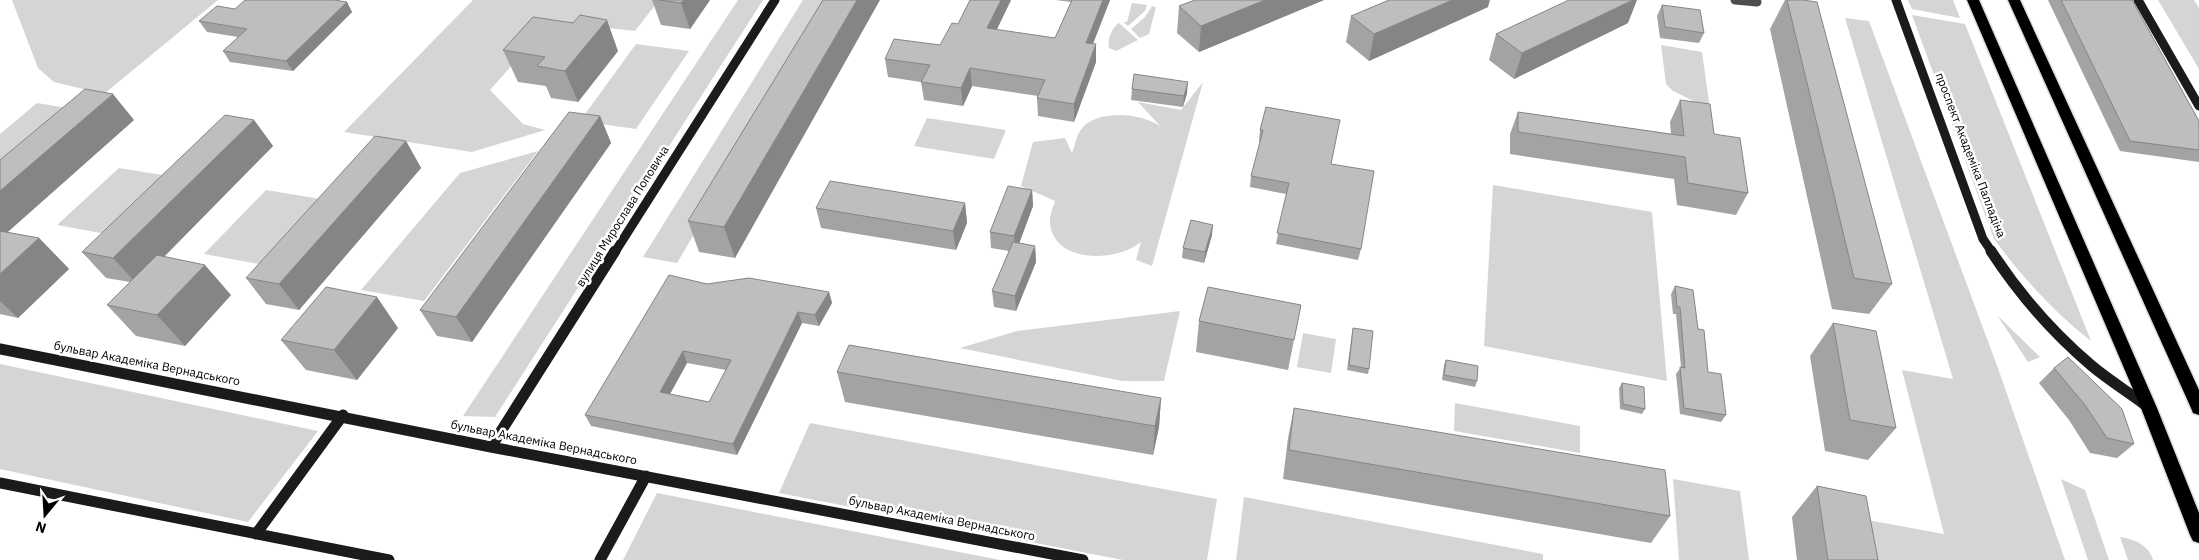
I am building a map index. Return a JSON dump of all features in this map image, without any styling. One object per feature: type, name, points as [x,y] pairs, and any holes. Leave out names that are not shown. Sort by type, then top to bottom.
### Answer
[{"type":"highway","points":[[1973,0],[2149,408],[2199,535]]},
{"type":"highway","points":[[2014,0],[2199,408]]},
{"type":"main road","name":"вулиця Мирослава Поповича","points":[[491,446],[775,0]]},
{"type":"main road","name":"проспект Академіка Палладіна","points":[[1896,0],[1983,239],[2011,282],[2042,318],[2092,366],[2149,408]]},
{"type":"main road","points":[[2138,0],[2199,106]]},
{"type":"main road","name":"бульвар Академіка Вернадського","points":[[0,349],[1083,560]]},
{"type":"main road","points":[[256,534],[343,416]]},
{"type":"main road","points":[[600,560],[646,476]]},
{"type":"main road","points":[[0,483],[388,560]]},
{"type":"street","points":[[1735,0],[1757,2]]},
{"type":"shaded area","points":[[12,0],[218,0],[104,94],[54,82],[38,68]]},
{"type":"shaded area","points":[[473,0],[659,0],[635,31],[600,27],[539,35],[490,90],[523,124],[545,130],[472,152],[344,132]]},
{"type":"shaded area","points":[[738,0],[763,0],[495,417],[463,416]]},
{"type":"shaded area","points":[[803,0],[833,0],[677,263],[643,257]]},
{"type":"shaded area","points":[[1908,0],[1953,0],[1960,18],[1912,9]]},
{"type":"shaded area","points":[[2158,0],[2194,0],[2199,8],[2199,69]]},
{"type":"shaded area","points":[[1132,3],[1147,5],[1145,11],[1128,26],[1123,22],[1127,22]]},
{"type":"shaded area","points":[[1152,6],[1156,7],[1149,34],[1140,38],[1131,29],[1145,17]]},
{"type":"shaded area","points":[[1912,15],[1965,24],[2091,341],[2039,293],[1994,239]]},
{"type":"shaded area","points":[[1845,18],[1869,21],[1999,371],[2065,560],[1870,560],[1862,519],[1944,534],[1902,370],[1953,379]]},
{"type":"shaded area","points":[[1119,23],[1138,40],[1116,51],[1109,48],[1109,38]]},
{"type":"shaded area","points":[[636,44],[689,51],[636,129],[580,121]]},
{"type":"shaded area","points":[[1661,45],[1702,52],[1710,109],[1673,91],[1666,84]]},
{"type":"shaded area","points":[[1203,82],[1152,266],[1136,260],[1141,242],[1130,249],[1103,256],[1088,256],[1075,253],[1063,246],[1054,237],[1050,224],[1055,201],[1021,186],[1033,142],[1065,138],[1072,153],[1080,131],[1096,119],[1107,116],[1119,115],[1143,118],[1161,127],[1138,102],[1181,110]]},
{"type":"shaded area","points":[[37,103],[98,113],[0,199],[0,134]]},
{"type":"shaded area","points":[[927,118],[1006,130],[994,159],[914,146]]},
{"type":"shaded area","points":[[538,151],[424,301],[361,290],[460,173]]},
{"type":"shaded area","points":[[119,168],[187,179],[128,238],[57,225]]},
{"type":"shaded area","points":[[1493,185],[1652,212],[1667,381],[1484,346]]},
{"type":"shaded area","points":[[266,190],[339,202],[281,268],[204,254]]},
{"type":"shaded area","points":[[1180,311],[1164,381],[1122,381],[960,348],[1017,331]]},
{"type":"shaded area","points":[[1997,315],[2040,357],[2028,362]]},
{"type":"shaded area","points":[[1303,333],[1336,339],[1331,373],[1297,367]]},
{"type":"shaded area","points":[[0,364],[318,431],[248,522],[0,469]]},
{"type":"shaded area","points":[[1455,403],[1580,426],[1580,453],[1454,431]]},
{"type":"shaded area","points":[[810,423],[1217,499],[1207,560],[1123,560],[779,493]]},
{"type":"shaded area","points":[[1673,479],[1740,491],[1749,560],[1679,560]]},
{"type":"shaded area","points":[[2061,479],[2085,490],[2109,560],[2088,560]]},
{"type":"shaded area","points":[[657,493],[1000,560],[623,560]]},
{"type":"shaded area","points":[[1244,497],[1543,554],[1543,560],[1236,560]]},
{"type":"shaded area","points":[[2120,537],[2140,544],[2148,550],[2153,560],[2128,560]]},
{"type":"building","points":[[245,0],[334,0],[347,2],[286,61],[223,51],[247,29],[199,21],[217,6],[235,9]]},
{"type":"building","points":[[659,0],[684,0],[681,3]]},
{"type":"building","points":[[823,0],[857,0],[724,227],[688,221]]},
{"type":"building","points":[[970,0],[1001,0],[987,28],[1055,38],[1072,0],[1103,0],[1086,43],[1096,44],[1074,104],[1037,98],[1045,80],[970,68],[961,88],[921,82],[930,65],[885,59],[894,39],[940,45],[952,23],[958,24]]},
{"type":"building","points":[[1195,0],[1265,0],[1201,26],[1179,6]]},
{"type":"building","points":[[1389,0],[1452,0],[1374,34],[1351,16]]},
{"type":"building","points":[[1569,0],[1633,0],[1522,53],[1496,34]]},
{"type":"building","points":[[1787,0],[1817,2],[1892,284],[1854,278]]},
{"type":"building","points":[[2061,0],[2132,0],[2199,121],[2199,150],[2130,141]]},
{"type":"building","points":[[1662,5],[1700,10],[1704,33],[1665,27]]},
{"type":"building","points":[[580,15],[607,20],[565,71],[537,66],[545,57],[503,50],[533,17],[573,23]]},
{"type":"building","points":[[1134,74],[1188,82],[1184,96],[1132,89]]},
{"type":"building","points":[[85,89],[113,94],[0,191],[0,160]]},
{"type":"building","points":[[1680,100],[1710,104],[1714,134],[1740,138],[1748,193],[1688,183],[1685,157],[1518,132],[1518,112],[1684,136]]},
{"type":"building","points":[[1266,107],[1340,120],[1331,164],[1374,171],[1361,249],[1277,233],[1289,183],[1251,176],[1263,130],[1260,130]]},
{"type":"building","points":[[569,112],[600,116],[456,317],[420,310]]},
{"type":"building","points":[[225,115],[254,120],[113,258],[82,252]]},
{"type":"building","points":[[375,136],[406,141],[279,284],[246,278]]},
{"type":"building","points":[[830,181],[965,203],[953,231],[816,208]]},
{"type":"building","points":[[1008,186],[1032,190],[1014,236],[990,232]]},
{"type":"building","points":[[1191,220],[1213,225],[1205,252],[1183,248]]},
{"type":"building","points":[[0,231],[39,238],[0,274]]},
{"type":"building","points":[[1013,242],[1035,246],[1015,296],[992,291]]},
{"type":"building","points":[[157,255],[205,265],[157,315],[107,305]]},
{"type":"building","points":[[669,275],[707,284],[749,278],[829,292],[815,315],[798,312],[733,444],[585,415]],"holes":[[[683,351],[731,360],[709,402],[660,392]]]},
{"type":"building","points":[[1675,286],[1693,290],[1698,329],[1704,330],[1708,372],[1721,374],[1726,415],[1684,408],[1680,367],[1685,368],[1680,307],[1677,307]]},
{"type":"building","points":[[326,287],[377,297],[334,350],[281,340]]},
{"type":"building","points":[[1208,287],[1301,305],[1294,340],[1199,321]]},
{"type":"building","points":[[1833,323],[1876,331],[1896,428],[1850,420]]},
{"type":"building","points":[[1353,328],[1373,331],[1369,369],[1349,365]]},
{"type":"building","points":[[849,345],[1161,398],[1155,426],[837,372]]},
{"type":"building","points":[[2068,357],[2122,409],[2134,444],[2107,438],[2085,405],[2054,368]]},
{"type":"building","points":[[1446,360],[1478,366],[1477,381],[1444,375]]},
{"type":"building","points":[[1622,383],[1644,387],[1645,409],[1623,404]]},
{"type":"building","points":[[1294,408],[1665,470],[1670,516],[1289,450]]},
{"type":"building","points":[[1817,486],[1866,496],[1878,560],[1828,560]]}]
